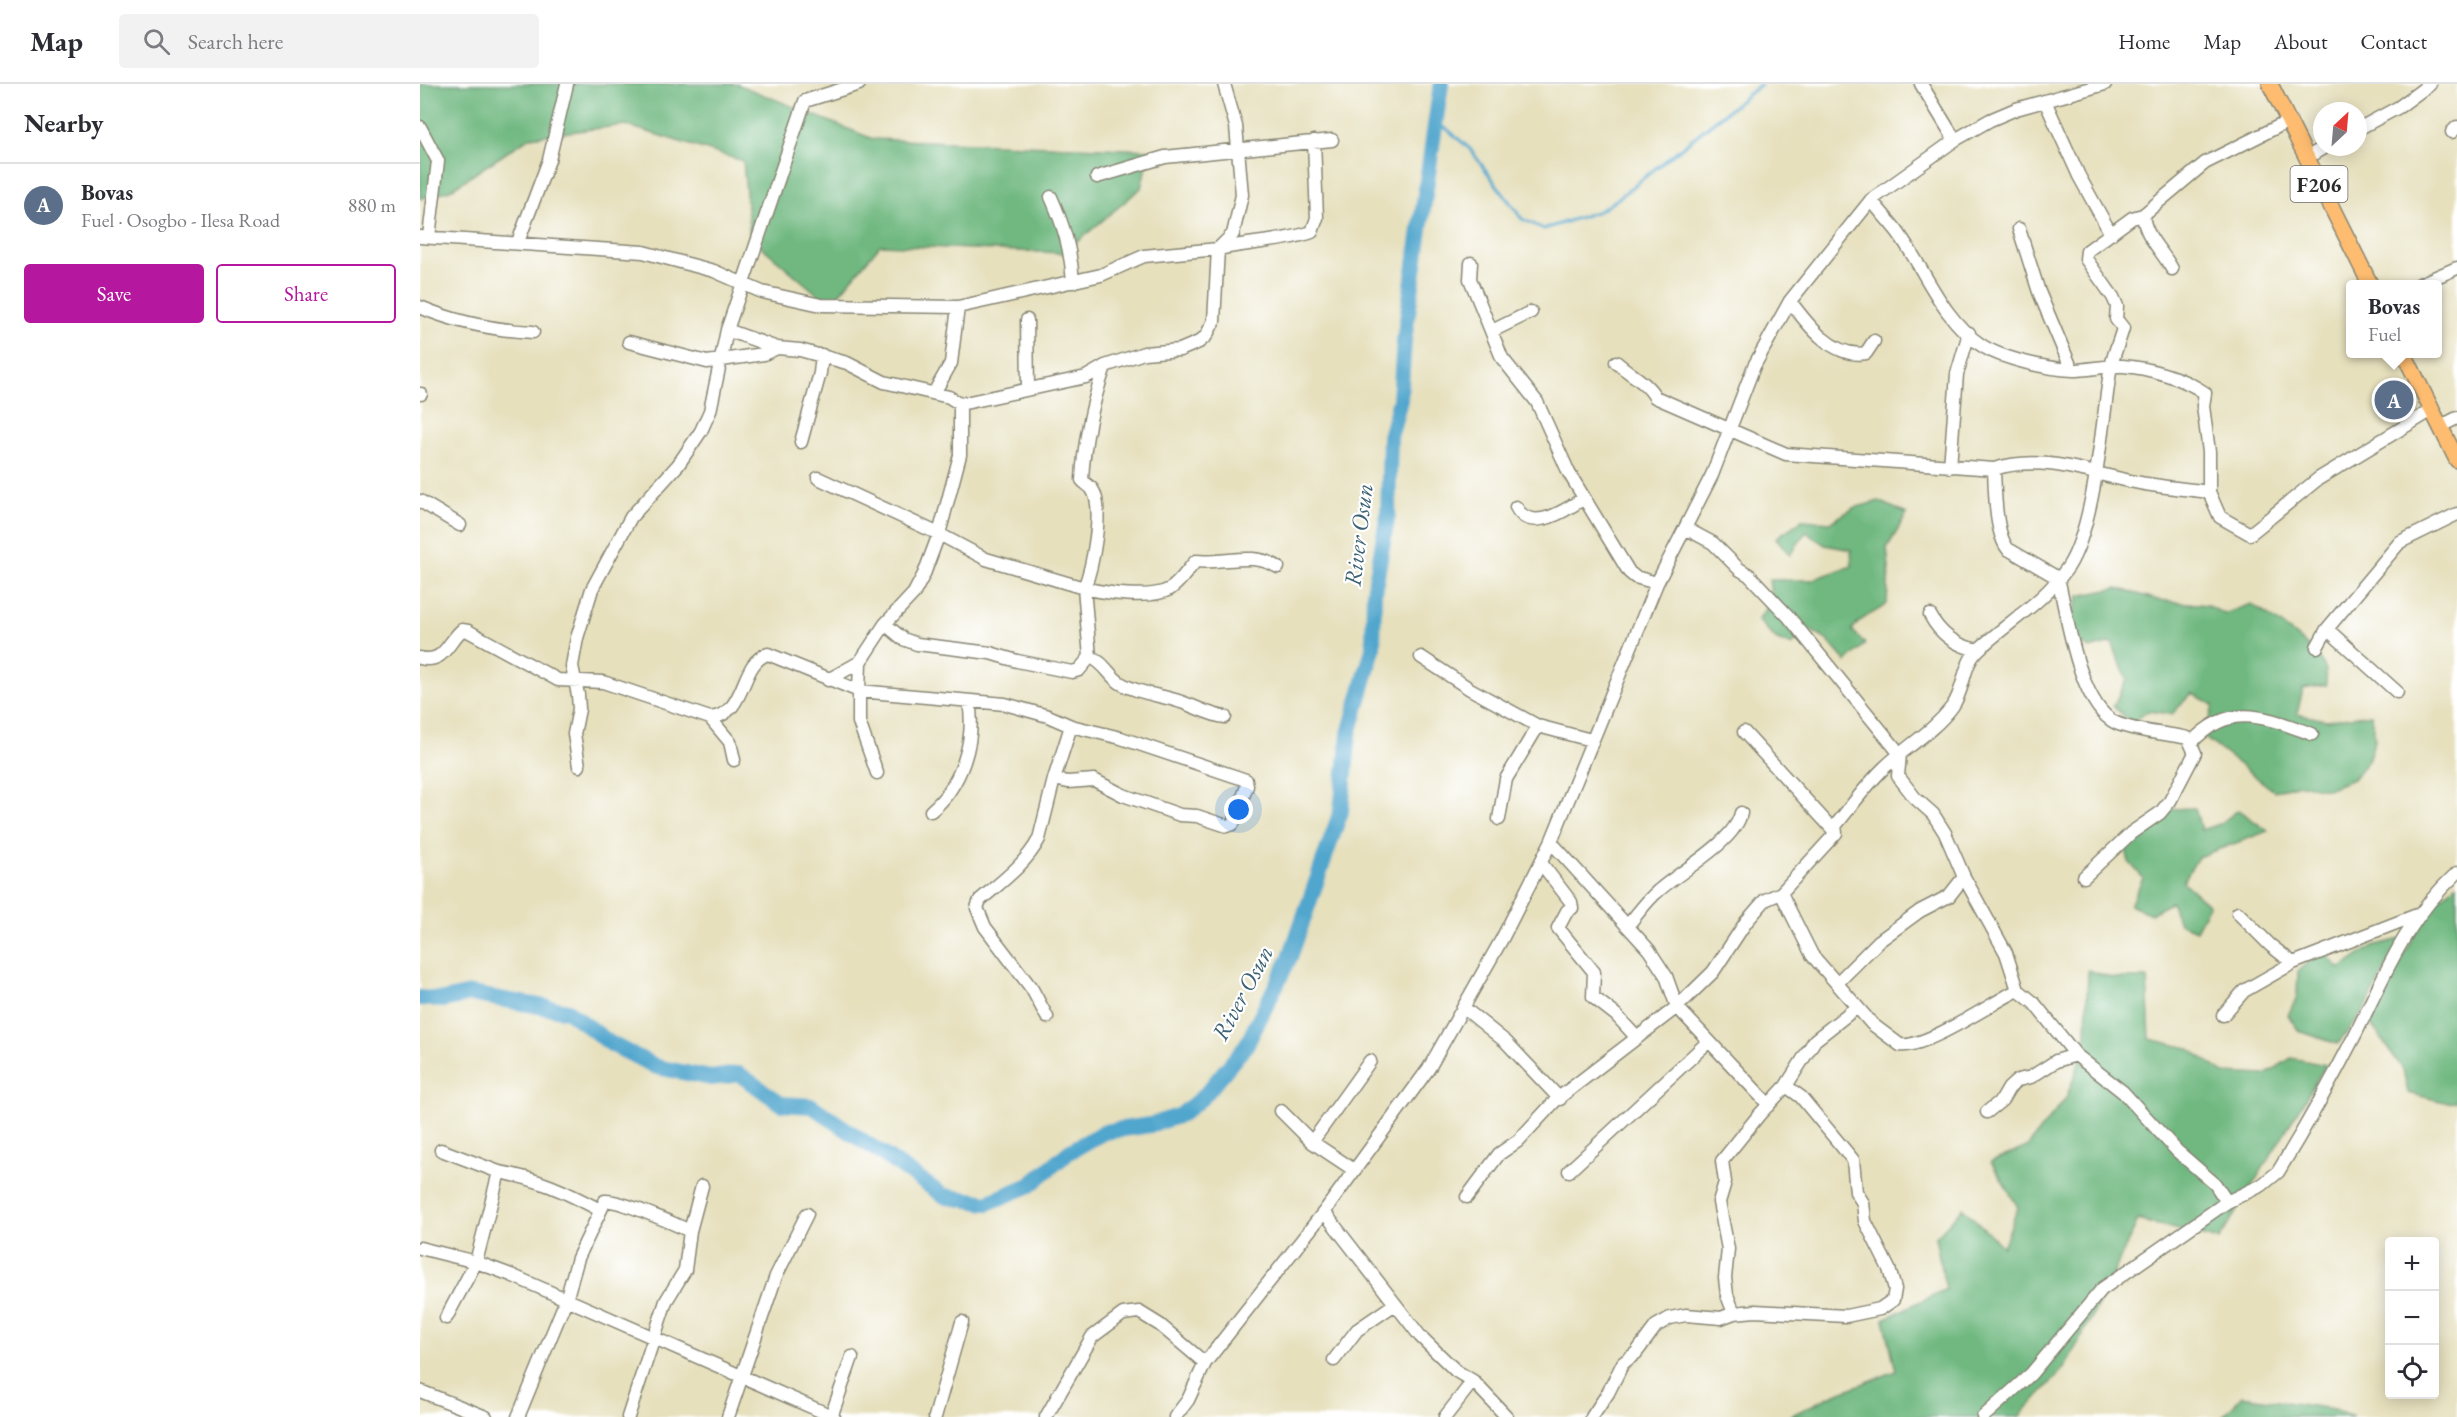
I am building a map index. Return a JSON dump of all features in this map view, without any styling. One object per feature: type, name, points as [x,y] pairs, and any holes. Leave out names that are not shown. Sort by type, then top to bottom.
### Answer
[{"type":"main road","name":"F206","points":[[2270,84],[2367,280]]},
{"type":"main road","points":[[2406,358],[2457,460]]},
{"type":"street","points":[[518,242],[549,160],[567,84]]},
{"type":"street","points":[[579,766],[574,734],[579,709],[574,681],[573,653],[592,590],[630,517],[678,465],[696,440],[710,411],[727,330],[805,101],[860,84]]},
{"type":"street","points":[[727,330],[777,348],[822,355],[847,363],[884,382],[949,397],[960,404],[1086,377],[1105,366],[1144,353],[1180,350],[1206,336],[1214,321],[1218,249],[1233,234],[1241,204],[1240,151],[1236,126],[1224,84]]},
{"type":"street","points":[[1922,84],[1955,140]]},
{"type":"street","points":[[1175,1417],[1188,1400],[1205,1363],[1324,1212],[1429,1068],[1464,1008],[1551,842],[1657,583],[1712,475],[1755,366],[1790,301],[1871,200],[1955,140],[1990,120],[2105,84]]},
{"type":"street","points":[[2367,124],[2399,107],[2430,84]]},
{"type":"street","points":[[2045,101],[2079,176],[2111,234]]},
{"type":"street","points":[[1836,832],[1834,826],[1885,767],[1922,739],[1954,705],[1961,693],[1968,667],[1978,650],[2028,612],[2068,566],[2079,542],[2094,483],[2123,328],[2116,320],[2117,306],[2085,255],[2133,218],[2143,215],[2205,163],[2289,121]]},
{"type":"street","points":[[420,127],[438,162],[424,237],[643,252],[714,271],[762,292],[821,305],[957,307],[1101,275],[1144,256],[1218,249],[1312,232],[1317,218],[1314,141]]},
{"type":"street","points":[[1097,177],[1165,157],[1332,140]]},
{"type":"street","points":[[2306,158],[2313,154]]},
{"type":"street","points":[[1051,197],[1066,229],[1071,254],[1072,282]]},
{"type":"street","points":[[1871,200],[1897,231],[1943,305],[1979,344],[2000,355],[2072,370],[2116,367],[2155,373],[2196,387],[2205,393],[2203,406],[2209,452],[2209,492],[2220,517],[2250,534],[2318,479],[2432,410]]},
{"type":"street","points":[[2143,215],[2148,236],[2162,251],[2172,269]]},
{"type":"street","points":[[2019,229],[2039,292],[2072,370]]},
{"type":"street","points":[[1471,263],[1470,279],[1502,358],[1537,402],[1569,473],[1629,572],[1642,580],[1657,583]]},
{"type":"street","points":[[2431,280],[2457,268]]},
{"type":"street","points":[[1790,301],[1813,330],[1833,345],[1862,354],[1866,353],[1874,340]]},
{"type":"street","points":[[420,307],[472,323],[506,330],[533,332]]},
{"type":"street","points":[[934,393],[951,363],[957,307]]},
{"type":"street","points":[[1492,332],[1531,312]]},
{"type":"street","points":[[1027,320],[1029,388]]},
{"type":"street","points":[[1950,467],[1957,374],[1969,333]]},
{"type":"street","points":[[629,342],[707,362],[764,354],[777,348]]},
{"type":"street","points":[[801,442],[820,373],[822,355]]},
{"type":"street","points":[[1616,362],[1632,377],[1649,386],[1655,397],[1786,454],[1994,469],[2015,462],[2060,465],[2140,483],[2209,492]]},
{"type":"street","points":[[885,624],[903,639],[917,644],[990,653],[1072,672],[1079,669],[1090,657],[1084,588],[1089,575],[1097,524],[1092,489],[1082,480],[1083,449],[1090,411],[1105,366]]},
{"type":"street","points":[[828,680],[860,662],[885,624],[921,582],[939,534],[960,455],[960,404]]},
{"type":"street","points":[[2441,426],[2457,418]]},
{"type":"street","points":[[1994,469],[1997,506],[2004,543],[2008,549],[2058,578],[2067,629],[2090,698],[2102,714],[2115,723],[2188,738],[2192,742],[2195,753],[2170,801],[2160,813],[2131,833],[2084,877]]},
{"type":"street","points":[[818,478],[939,534],[986,559],[1084,588],[1116,593],[1161,592],[1170,589],[1196,561],[1214,562],[1258,558],[1278,567]]},
{"type":"street","points":[[1516,507],[1525,518],[1543,520],[1584,498]]},
{"type":"street","points":[[420,501],[460,525]]},
{"type":"street","points":[[2317,647],[2327,628],[2400,542],[2457,514]]},
{"type":"street","points":[[1685,528],[1713,543],[1739,569],[1749,575],[1788,616],[1900,754],[1898,776],[1915,798],[1933,814],[1956,855],[1964,877],[2006,953],[2018,990],[2034,1003],[2076,1055],[2123,1092],[2177,1151],[2215,1184],[2227,1202]]},
{"type":"street","points":[[1930,615],[1942,633],[1967,648],[1978,650]]},
{"type":"street","points":[[2327,628],[2397,692]]},
{"type":"street","points":[[420,658],[438,658],[444,654],[462,630],[468,630],[558,680],[603,682],[710,718],[725,715],[733,707],[760,656],[776,655],[828,680],[859,691],[1005,704],[1048,716],[1071,726],[1102,732],[1240,777],[1246,780],[1247,786],[1230,826],[1180,815],[1123,795],[1094,780],[1068,782],[1054,779]]},
{"type":"street","points":[[1090,657],[1097,660],[1114,679],[1129,687],[1179,701],[1208,714],[1225,717]]},
{"type":"street","points":[[1421,657],[1470,689],[1538,726],[1591,740]]},
{"type":"street","points":[[860,662],[859,722],[877,773]]},
{"type":"street","points":[[931,812],[950,793],[964,758],[972,730],[969,702]]},
{"type":"street","points":[[2192,742],[2216,720],[2232,716],[2250,716],[2312,734]]},
{"type":"street","points":[[710,718],[730,742],[734,760]]},
{"type":"street","points":[[1047,1017],[1032,989],[985,927],[977,908],[980,900],[1016,868],[1035,847],[1071,726]]},
{"type":"street","points":[[1499,819],[1506,778],[1538,726]]},
{"type":"street","points":[[1744,732],[1836,832]]},
{"type":"street","points":[[1628,926],[1656,892],[1728,835],[1739,823],[1741,813]]},
{"type":"street","points":[[1467,1197],[1499,1154],[1518,1141],[1556,1100],[1677,1007],[1713,972],[1746,922],[1765,900],[1781,893],[1836,832]]},
{"type":"street","points":[[1551,842],[1649,950],[1666,976],[1677,1007],[1768,1106]]},
{"type":"street","points":[[1541,862],[1571,902],[1572,908],[1567,911],[1558,928],[1594,972],[1593,997],[1616,1015],[1637,1038]]},
{"type":"street","points":[[1983,1417],[2031,1374],[2102,1289],[2227,1202],[2262,1185],[2278,1172],[2349,1045],[2366,1007],[2417,915],[2432,896],[2457,873]]},
{"type":"street","points":[[1837,982],[1879,940],[1920,911],[1949,896],[1964,877]]},
{"type":"street","points":[[1781,893],[1812,955],[1857,1007],[1892,1041],[1905,1046],[1971,1019],[2018,990]]},
{"type":"street","points":[[2238,913],[2270,945],[2293,963]]},
{"type":"street","points":[[2223,1015],[2244,991],[2293,963],[2417,915]]},
{"type":"street","points":[[1734,1313],[1727,1294],[1725,1278],[1728,1249],[1719,1202],[1725,1182],[1722,1161],[1786,1086],[1815,1040],[1857,1007]]},
{"type":"street","points":[[1464,1008],[1506,1042],[1560,1099]]},
{"type":"street","points":[[1569,1171],[1709,1041]]},
{"type":"street","points":[[1987,1112],[2002,1100],[2009,1088],[2018,1080],[2031,1077],[2056,1061],[2076,1055]]},
{"type":"street","points":[[1312,1142],[1341,1105],[1370,1061]]},
{"type":"street","points":[[1592,1417],[1608,1393],[1623,1363],[1636,1353],[1656,1326],[1678,1316],[1721,1318],[1734,1313],[1755,1311],[1846,1316],[1880,1309],[1893,1300],[1895,1289],[1889,1269],[1865,1221],[1863,1203],[1856,1192],[1853,1160],[1801,1097],[1786,1086]]},
{"type":"street","points":[[1281,1111],[1312,1142],[1354,1170]]},
{"type":"street","points":[[441,1150],[499,1172],[554,1185],[600,1210]]},
{"type":"street","points":[[446,1318],[476,1262],[499,1172]]},
{"type":"street","points":[[628,1417],[656,1338],[666,1301],[685,1270],[690,1231],[702,1186]]},
{"type":"street","points":[[518,1417],[566,1300],[578,1257],[604,1201],[610,1200],[672,1221],[690,1231]]},
{"type":"street","points":[[1324,1212],[1437,1354],[1473,1381],[1506,1417]]},
{"type":"street","points":[[728,1417],[744,1377],[758,1325],[776,1276],[807,1214]]},
{"type":"street","points":[[420,1248],[476,1262],[656,1338],[832,1417],[852,1357]]},
{"type":"street","points":[[1334,1360],[1357,1330],[1395,1304]]},
{"type":"street","points":[[1046,1417],[1092,1337],[1123,1314],[1139,1312],[1161,1324],[1205,1363]]},
{"type":"street","points":[[935,1417],[963,1322]]},
{"type":"street","points":[[1445,1417],[1473,1381]]},
{"type":"street","points":[[420,1391],[486,1417]]},
{"type":"green space","points":[[420,84],[737,84],[873,139],[1150,150],[1141,188],[1064,253],[880,245],[830,305],[750,237],[743,161],[625,125],[530,137],[450,190],[420,199]]},
{"type":"green space","points":[[1879,501],[1907,514],[1887,548],[1889,568],[1887,604],[1864,618],[1852,630],[1865,644],[1846,662],[1827,640],[1810,630],[1792,645],[1777,640],[1758,620],[1772,601],[1769,580],[1811,580],[1852,566],[1851,550],[1825,545],[1806,532],[1790,555],[1776,538],[1802,520],[1831,522],[1854,508]]},
{"type":"green space","points":[[2117,588],[2158,600],[2207,605],[2224,614],[2251,604],[2270,617],[2304,643],[2321,661],[2326,670],[2326,685],[2303,689],[2297,714],[2326,720],[2371,714],[2375,740],[2368,760],[2353,779],[2327,789],[2300,784],[2274,791],[2205,738],[2213,705],[2192,693],[2172,714],[2148,711],[2132,723],[2113,706],[2127,680],[2112,643],[2089,649],[2076,640],[2072,617],[2079,596]]},
{"type":"green space","points":[[2195,808],[2201,830],[2220,824],[2238,810],[2268,831],[2198,857],[2183,882],[2209,905],[2196,930],[2179,923],[2171,902],[2151,914],[2130,905],[2143,878],[2129,862],[2124,841],[2157,826],[2171,809]]},
{"type":"green space","points":[[2457,884],[2457,1101],[2448,1103],[2408,1093],[2403,1069],[2370,1023],[2427,910]]},
{"type":"green space","points":[[2401,939],[2366,1007],[2338,1044],[2299,1031],[2288,1015],[2297,997],[2298,971],[2322,950],[2340,969],[2373,946]]},
{"type":"green space","points":[[2088,970],[2112,978],[2147,978],[2150,1039],[2188,1048],[2224,1073],[2265,1075],[2291,1058],[2326,1065],[2219,1240],[2138,1220],[2102,1298],[2065,1367],[2019,1417],[1788,1417],[1833,1395],[1896,1371],[1884,1319],[1946,1289],[1935,1238],[1963,1208],[2003,1247],[2018,1207],[1991,1162],[2027,1147],[2066,1098],[2078,1067],[2086,1034]]},
{"type":"green space","points":[[2242,1396],[2334,1409],[2353,1417],[2222,1417]]},
{"type":"waterway","name":"River Osun","points":[[420,998],[443,1000],[471,994],[568,1011],[611,1044],[657,1067],[711,1078],[739,1074],[782,1104],[812,1106],[944,1196],[987,1203],[1030,1185],[1069,1152],[1104,1132],[1150,1125],[1181,1115],[1204,1096],[1247,1044],[1290,957],[1341,811],[1349,734],[1373,649],[1374,592],[1388,514],[1390,437],[1400,400],[1404,341],[1441,84]]},
{"type":"waterway","points":[[1435,124],[1447,129],[1470,149],[1522,219],[1544,229],[1599,211],[1616,200],[1761,84]]},
{"type":"place","name":"Bovas","points":[[2394,400]]}]
